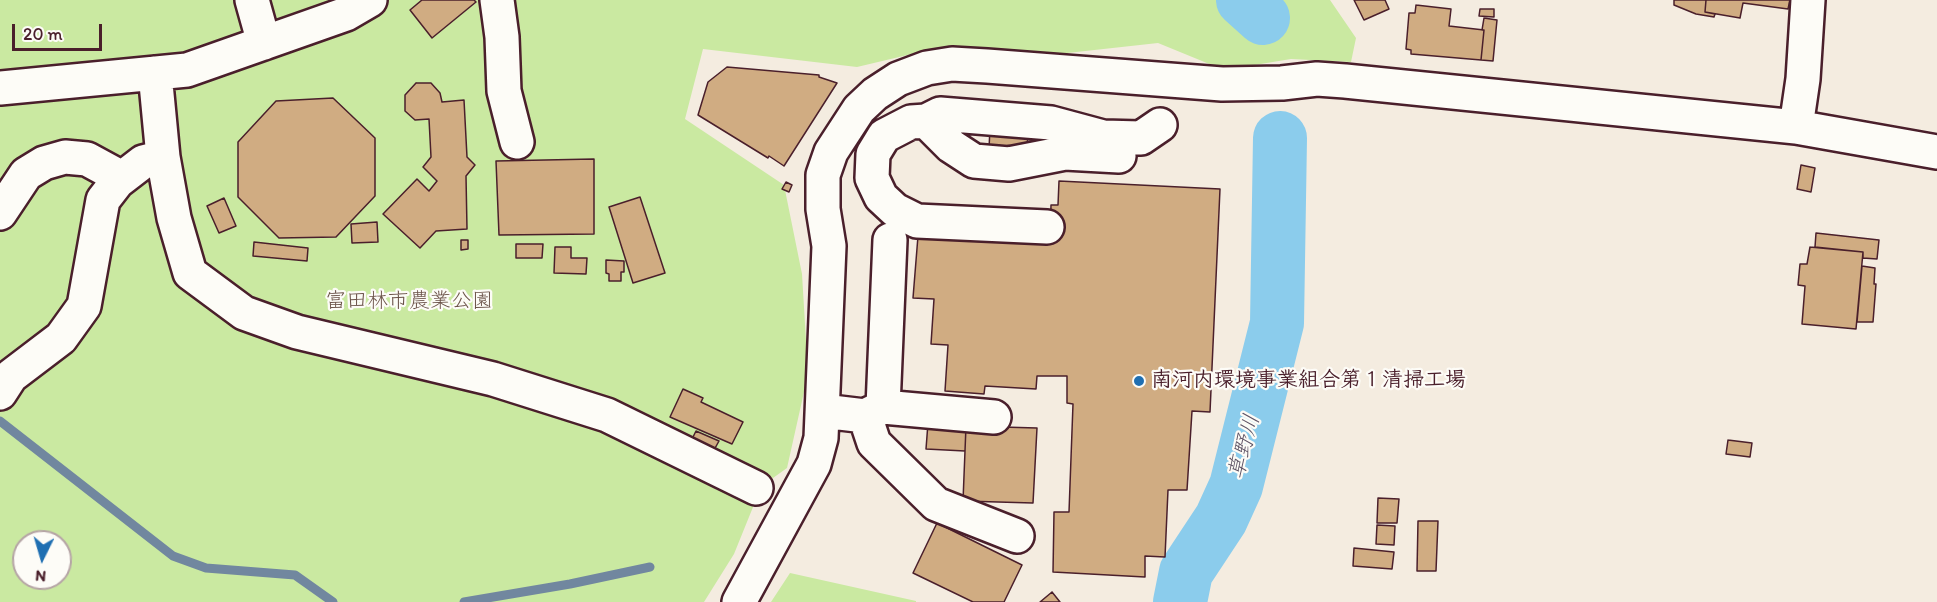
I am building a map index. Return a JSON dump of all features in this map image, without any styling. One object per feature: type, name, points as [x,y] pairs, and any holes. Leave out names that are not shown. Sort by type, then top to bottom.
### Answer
[{"type":"street","points":[[252,0],[264,43]]},
{"type":"street","points":[[0,88],[187,70],[346,14],[370,0]]},
{"type":"street","points":[[497,0],[502,37],[504,91],[518,142]]},
{"type":"street","points":[[1796,127],[1803,79],[1808,0]]},
{"type":"street","points":[[739,602],[814,464],[821,438],[829,246],[823,209],[823,175],[831,152],[859,109],[875,94],[898,79],[927,68],[952,64],[1244,84],[1317,79],[1345,81],[1796,127],[1937,152]]},
{"type":"street","points":[[155,73],[163,157],[174,218],[190,273],[244,313],[297,332],[493,379],[607,415],[756,488]]},
{"type":"street","points":[[926,121],[951,146],[974,161],[1010,164],[1065,153],[1119,156],[1138,154],[1152,146],[1158,135],[1161,125],[1164,79]]},
{"type":"street","points":[[1047,227],[917,221],[895,210],[881,197],[872,178],[873,154],[884,136],[911,122],[926,121],[940,114],[1051,123],[1103,137],[1141,138],[1161,125]]},
{"type":"street","points":[[0,213],[26,174],[44,163],[65,157],[87,159],[122,178]]},
{"type":"street","points":[[0,393],[11,376],[61,338],[84,306],[103,200],[122,178],[143,162],[163,157]]},
{"type":"street","points":[[890,240],[874,412],[874,443],[936,504],[1017,536]]},
{"type":"street","points":[[823,411],[993,417]]},
{"type":"green space","name":"富田林市農業公園","points":[[0,0],[1330,0],[1356,38],[1351,62],[1291,59],[1224,70],[1158,43],[1040,56],[937,48],[857,67],[703,49],[685,119],[784,185],[802,274],[808,374],[787,468],[773,478],[766,475],[734,554],[704,602],[0,602]]},
{"type":"green space","points":[[790,573],[916,601],[916,602],[771,602]]},
{"type":"building","points":[[422,0],[474,0],[476,2],[432,38],[410,10]]},
{"type":"building","points":[[1354,0],[1385,0],[1389,9],[1364,20]]},
{"type":"building","points":[[1674,0],[1706,0],[1705,12],[1715,14],[1714,17],[1696,14],[1674,5]]},
{"type":"building","points":[[1706,0],[1790,0],[1788,9],[1743,3],[1740,18],[1705,12]]},
{"type":"building","points":[[1416,5],[1451,9],[1449,26],[1484,30],[1481,60],[1411,54],[1411,50],[1406,49],[1409,13],[1415,13]]},
{"type":"building","points":[[1480,9],[1494,9],[1494,17],[1479,16]]},
{"type":"building","points":[[1484,18],[1497,20],[1493,61],[1481,60]]},
{"type":"building","points":[[727,67],[819,75],[819,77],[837,83],[784,166],[698,115],[708,82]]},
{"type":"building","points":[[416,83],[431,83],[440,93],[442,102],[464,100],[467,157],[475,165],[466,176],[467,229],[436,231],[420,248],[383,214],[417,179],[429,191],[437,181],[423,167],[431,157],[429,119],[415,120],[405,111],[405,95]]},
{"type":"building","points":[[333,98],[375,138],[375,196],[336,237],[279,238],[238,197],[238,142],[276,101]]},
{"type":"building","points":[[990,127],[1028,130],[1026,174],[988,172]]},
{"type":"building","points":[[594,159],[594,234],[499,235],[496,161]]},
{"type":"building","points":[[1801,165],[1815,168],[1811,192],[1797,189]]},
{"type":"building","name":"南河内環境事業組合第１清掃工場","points":[[1059,181],[1220,189],[1210,412],[1192,411],[1187,490],[1168,490],[1165,557],[1145,556],[1145,577],[1053,572],[1054,512],[1069,512],[1073,404],[1067,403],[1067,376],[1037,376],[1036,389],[985,386],[984,394],[945,391],[948,345],[931,344],[934,299],[913,298],[918,236],[1050,240],[1051,205],[1058,205]]},
{"type":"building","points":[[786,182],[792,185],[789,192],[782,189]]},
{"type":"building","points":[[640,197],[665,273],[633,283],[609,207]]},
{"type":"building","points":[[224,198],[236,226],[219,233],[207,206]]},
{"type":"building","points":[[377,222],[378,242],[352,243],[351,224]]},
{"type":"building","points":[[1816,233],[1879,240],[1877,259],[1863,258],[1863,252],[1815,247]]},
{"type":"building","points":[[461,240],[468,240],[468,249],[461,250]]},
{"type":"building","points":[[254,242],[308,248],[307,261],[253,256]]},
{"type":"building","points":[[516,244],[543,244],[542,258],[516,258]]},
{"type":"building","points":[[555,247],[571,247],[571,258],[587,258],[586,274],[554,273]]},
{"type":"building","points":[[1810,247],[1863,252],[1856,329],[1802,324],[1805,286],[1798,285],[1800,264],[1807,264]]},
{"type":"building","points":[[606,260],[624,261],[621,281],[609,281],[609,274],[606,273]]},
{"type":"building","points":[[1862,266],[1875,268],[1873,322],[1857,322]]},
{"type":"building","points":[[683,389],[703,398],[701,402],[743,422],[732,444],[670,417]]},
{"type":"building","points":[[928,423],[966,426],[965,451],[926,449]]},
{"type":"building","points":[[966,426],[1037,428],[1033,503],[963,501]]},
{"type":"building","points":[[696,431],[719,441],[714,450],[692,439]]},
{"type":"building","points":[[1728,440],[1752,443],[1750,457],[1726,454]]},
{"type":"building","points":[[1378,498],[1399,499],[1397,523],[1377,523]]},
{"type":"building","points":[[1418,521],[1438,521],[1436,571],[1417,571]]},
{"type":"building","points":[[937,523],[1022,565],[1004,602],[973,602],[913,573]]},
{"type":"building","points":[[1377,525],[1395,526],[1394,545],[1376,544]]},
{"type":"building","points":[[1354,548],[1394,552],[1392,569],[1353,566]]},
{"type":"building","points":[[1052,592],[1060,602],[1040,602]]},
{"type":"waterway","name":"草野川","points":[[1243,0],[1263,18]]},
{"type":"waterway","name":"草野川","points":[[1180,602],[1186,572],[1221,519],[1236,486],[1277,323],[1280,138]]},
{"type":"waterway","points":[[0,421],[173,556],[206,568],[295,575],[333,602]]},
{"type":"waterway","points":[[464,602],[570,584],[650,567]]},
{"type":"place","name":"南河内環境事業組合第１清掃工場","points":[[1139,381]]}]
